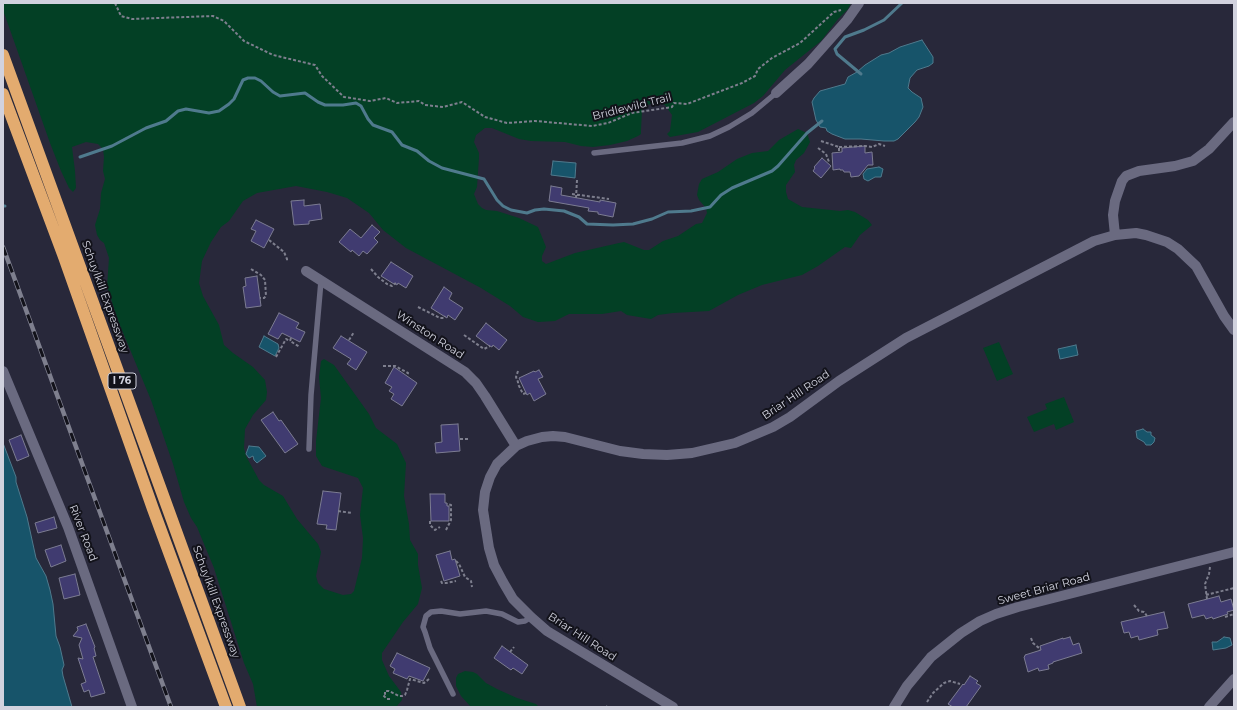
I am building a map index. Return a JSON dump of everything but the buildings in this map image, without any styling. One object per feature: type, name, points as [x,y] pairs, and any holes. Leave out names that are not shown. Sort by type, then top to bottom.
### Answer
[{"type":"highway","name":"Schuylkill Expressway","points":[[3,55],[240,707]]},
{"type":"highway","name":"I 76","points":[[3,94],[64,257],[226,707]]},
{"type":"street","points":[[776,93],[808,64],[857,7]]},
{"type":"street","points":[[1115,235],[1113,215],[1115,201],[1120,186],[1126,176],[1139,171],[1175,166],[1193,161],[1209,149],[1234,122]]},
{"type":"street","name":"Briar Hill Road","points":[[674,707],[553,635],[531,617],[513,599],[494,565],[489,548],[483,510],[490,477],[497,464],[516,446],[527,441],[553,436],[565,437],[620,451],[667,455],[692,453],[735,443],[773,427],[790,417],[858,368],[906,338],[1094,242],[1115,235],[1136,233],[1146,235],[1167,242],[1178,249],[1196,266],[1224,316],[1234,330]]},
{"type":"street","name":"Winston Road","points":[[306,271],[465,372],[476,383],[485,396],[516,446]]},
{"type":"street","name":"River Road","points":[[3,371],[65,520],[132,707]]},
{"type":"street","name":"Sweet Briar Road","points":[[894,707],[907,686],[931,657],[951,640],[977,623],[996,614],[1018,607],[1234,552]]},
{"type":"street","points":[[1209,707],[1234,679]]},
{"type":"lane","points":[[594,153],[675,144],[710,136],[729,127],[752,113],[776,93]]},
{"type":"lane","points":[[309,449],[311,395],[321,281]]},
{"type":"lane","points":[[453,694],[430,648],[423,627],[426,616],[431,612],[441,611],[460,614],[486,611],[502,614],[518,622],[524,621],[531,617]]},
{"type":"path","name":"Bridlewild Trail","points":[[115,3],[121,16],[132,19],[213,16],[224,21],[244,41],[273,55],[315,65],[322,76],[344,97],[370,102],[386,98],[397,103],[419,102],[426,105],[443,107],[462,102],[485,117],[507,123],[535,121],[592,126],[608,123],[632,113],[672,107],[674,103],[686,104],[742,83],[755,76],[758,69],[772,58],[800,43],[834,12],[857,7]]},
{"type":"path","points":[[821,141],[839,147],[872,147],[879,144],[885,146]]},
{"type":"path","points":[[839,147],[839,152]]},
{"type":"path","points":[[818,148],[826,154],[830,162]]},
{"type":"path","points":[[576,196],[577,180]]},
{"type":"path","points":[[572,194],[576,196],[609,199]]},
{"type":"path","points":[[268,240],[284,252],[287,262]]},
{"type":"path","points":[[250,269],[261,275],[265,280],[266,296],[264,298],[260,298]]},
{"type":"path","points":[[371,269],[387,284],[392,286],[396,283]]},
{"type":"path","points":[[418,307],[440,318],[444,318],[445,316]]},
{"type":"path","points":[[349,340],[354,332]]},
{"type":"path","points":[[464,335],[483,348],[490,346]]},
{"type":"path","points":[[276,357],[286,338],[300,347]]},
{"type":"path","points":[[383,366],[395,366],[408,373],[407,376]]},
{"type":"path","points":[[518,371],[516,378],[518,384],[523,394],[526,393]]},
{"type":"path","points":[[460,439],[469,439]]},
{"type":"path","points":[[446,530],[452,520],[451,504],[447,504]]},
{"type":"path","points":[[338,511],[352,513]]},
{"type":"path","points":[[430,521],[430,525],[435,530],[440,527]]},
{"type":"path","points":[[1207,599],[1205,584],[1210,569],[1208,559]]},
{"type":"path","points":[[456,561],[466,577],[471,581],[472,587]]},
{"type":"path","points":[[441,580],[442,582],[446,583],[456,581]]},
{"type":"path","points":[[1206,595],[1234,588]]},
{"type":"path","points":[[1134,605],[1139,611],[1144,612],[1147,616]]},
{"type":"path","points":[[1225,617],[1234,614]]},
{"type":"path","points":[[1031,638],[1033,643],[1040,650]]},
{"type":"path","points":[[510,652],[514,647]]},
{"type":"path","points":[[390,699],[387,699],[383,695],[385,694],[385,691],[389,690],[399,696],[402,696],[405,695],[410,679],[424,683],[429,679]]},
{"type":"path","points":[[927,702],[933,693],[944,683],[950,681],[960,684]]},
{"type":"green space","points":[[3,3],[851,3],[848,9],[821,41],[785,70],[763,96],[754,103],[698,132],[670,137],[667,134],[670,131],[672,115],[665,105],[657,102],[644,106],[642,110],[641,134],[627,141],[610,145],[593,147],[565,142],[531,141],[519,139],[492,128],[485,128],[476,135],[474,142],[479,153],[479,158],[477,187],[474,194],[478,204],[482,208],[519,218],[538,227],[546,247],[542,256],[542,261],[546,264],[575,253],[624,242],[644,250],[649,250],[663,241],[678,236],[696,224],[702,223],[707,213],[706,208],[699,200],[697,195],[699,184],[702,179],[718,172],[737,159],[752,153],[768,151],[779,140],[798,129],[807,133],[810,142],[804,153],[796,160],[794,165],[795,172],[786,185],[788,199],[802,207],[840,211],[848,210],[855,212],[868,220],[872,225],[860,235],[851,248],[845,247],[802,275],[762,285],[738,295],[709,311],[658,315],[651,319],[627,315],[621,311],[602,314],[569,314],[555,321],[538,322],[523,317],[510,306],[481,288],[406,248],[383,230],[369,213],[347,198],[327,192],[296,186],[257,193],[243,201],[229,221],[221,227],[211,242],[202,261],[199,283],[203,296],[219,325],[224,345],[253,367],[265,380],[267,392],[266,400],[253,415],[245,429],[244,448],[246,456],[259,480],[264,485],[283,496],[297,519],[318,544],[321,552],[316,576],[318,583],[324,589],[343,595],[351,594],[354,591],[362,558],[363,538],[360,515],[363,488],[358,478],[322,466],[316,456],[316,441],[321,398],[319,377],[321,361],[324,359],[334,365],[369,414],[376,428],[397,444],[406,463],[404,496],[410,540],[418,554],[418,565],[422,588],[418,604],[403,622],[382,653],[382,660],[389,676],[401,692],[402,700],[397,706],[257,707],[253,684],[244,663],[214,568],[197,527],[184,502],[173,464],[151,400],[119,323],[107,287],[109,258],[104,243],[97,235],[95,225],[100,209],[101,193],[105,179],[103,171],[103,149],[98,144],[86,142],[72,147],[76,188],[73,192],[69,188],[61,171],[50,143],[3,10]]},
{"type":"green space","points":[[999,342],[1013,374],[997,381],[983,348]]},
{"type":"green space","points":[[1064,397],[1074,422],[1056,430],[1054,424],[1034,432],[1027,417],[1047,409],[1045,404]]},
{"type":"green space","points":[[465,671],[473,672],[486,683],[497,689],[517,698],[536,704],[539,707],[471,707],[461,696],[456,686],[456,678],[458,674]]},
{"type":"water","points":[[922,40],[933,57],[933,63],[917,70],[910,78],[908,88],[921,98],[923,107],[919,117],[898,139],[894,141],[884,141],[845,139],[832,134],[827,131],[826,128],[820,127],[816,120],[812,102],[820,91],[845,84],[848,77],[881,55]]},
{"type":"water","points":[[553,161],[576,163],[575,178],[551,175]]},
{"type":"water","points":[[879,167],[883,169],[881,177],[875,177],[868,181],[864,179],[863,174],[867,169]]},
{"type":"water","points":[[264,336],[278,344],[279,348],[275,356],[259,347]]},
{"type":"water","points":[[1076,345],[1078,355],[1060,359],[1058,349]]},
{"type":"water","points":[[1143,429],[1147,432],[1151,432],[1151,435],[1155,438],[1151,445],[1146,445],[1137,438],[1136,431]]},
{"type":"water","points":[[3,443],[16,477],[36,558],[46,576],[50,590],[56,636],[64,665],[62,670],[63,676],[72,707],[3,707]]},
{"type":"water","points":[[249,446],[259,447],[266,456],[257,463],[253,456],[249,458],[246,454]]},
{"type":"water","points":[[1224,637],[1230,638],[1232,645],[1226,648],[1213,650],[1212,642],[1217,642]]},
{"type":"waterway","points":[[861,74],[837,54],[835,49],[845,37],[884,20],[902,3]]},
{"type":"waterway","points":[[80,157],[112,146],[146,128],[166,121],[178,111],[186,109],[209,113],[219,111],[234,99],[243,80],[255,78],[280,96],[305,93],[325,105],[356,103],[361,106],[373,125],[392,132],[402,145],[417,151],[429,161],[442,168],[484,179],[497,200],[503,206],[511,210],[527,213],[544,209],[564,211],[579,217],[587,224],[613,225],[633,224],[652,219],[668,212],[691,211],[710,207],[721,195],[732,188],[772,171],[807,133],[822,121]]},
{"type":"railway","points":[[3,247],[171,707]]}]
